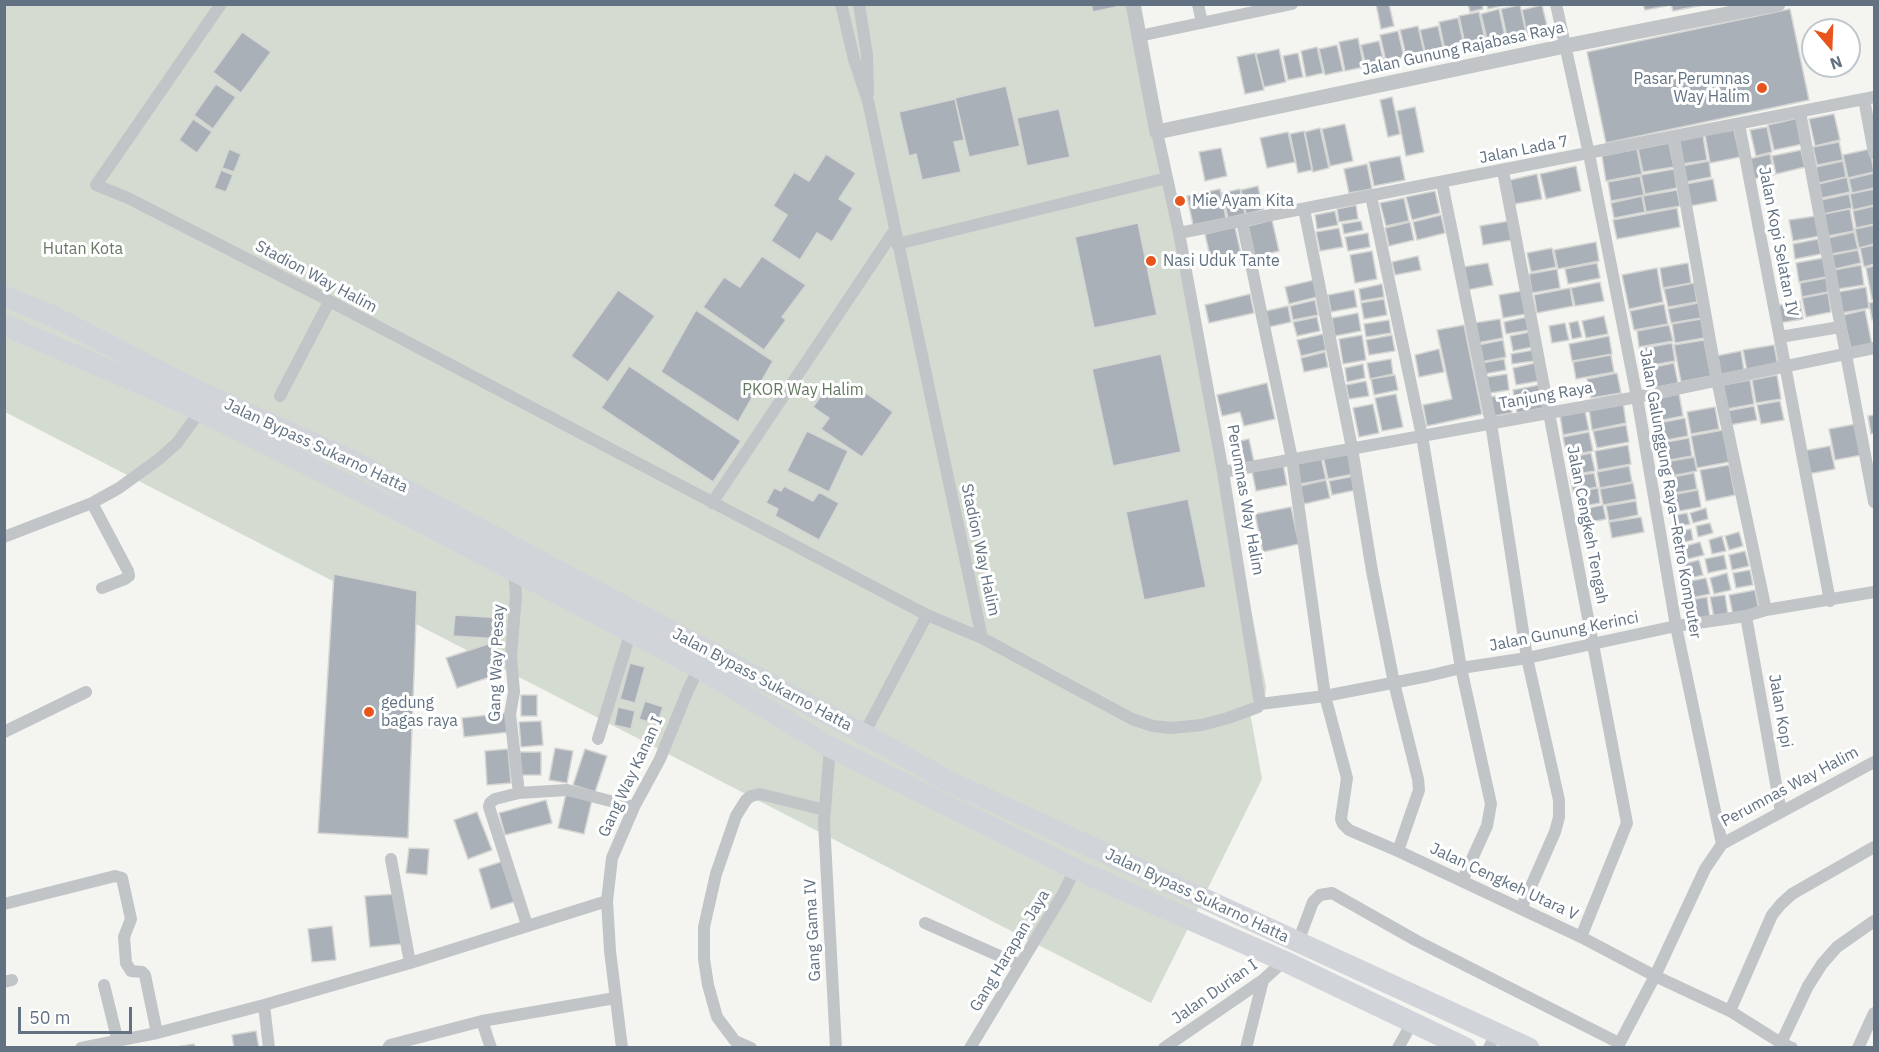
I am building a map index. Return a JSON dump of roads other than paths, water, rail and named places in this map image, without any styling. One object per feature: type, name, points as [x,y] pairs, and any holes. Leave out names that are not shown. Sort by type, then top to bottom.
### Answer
[{"type":"highway","name":"Jalan Bypass Sukarno Hatta","points":[[4,296],[55,316],[198,391],[347,458],[864,734],[950,783],[1298,942],[1492,1040],[1529,1047]]},
{"type":"highway","name":"Jalan Bypass Sukarno Hatta","points":[[4,325],[200,411],[514,569],[699,668],[830,747],[1075,869],[1284,961],[1466,1047]]},
{"type":"street","name":"Stadion Way Halim","points":[[221,4],[96,185],[128,198],[329,302],[927,615],[982,638]]},
{"type":"street","name":"Stadion Way Halim","points":[[841,4],[854,59],[868,101],[982,638]]},
{"type":"street","name":"Stadion Way Halim","points":[[859,4],[867,55],[868,101]]},
{"type":"street","name":"Perumnas Way Halim","points":[[1134,4],[1157,132],[1179,233],[1222,472],[1260,704]]},
{"type":"street","points":[[1198,4],[1202,23]]},
{"type":"street","points":[[1139,36],[1292,4]]},
{"type":"street","name":"Jalan Galunggung Raya—Retro Komputer","points":[[1556,4],[1589,154],[1637,397],[1676,626],[1722,844]]},
{"type":"street","name":"Jalan Gunung Rajabasa Raya","points":[[1157,132],[1565,46],[1778,4]]},
{"type":"street","points":[[1869,98],[1875,153]]},
{"type":"street","name":"Jalan Lada 7","points":[[1179,233],[1869,98]]},
{"type":"street","points":[[1800,112],[1875,502]]},
{"type":"street","name":"Jalan Kopi Selatan IV","points":[[1739,124],[1830,601]]},
{"type":"street","points":[[1674,137],[1717,380],[1766,610]]},
{"type":"street","name":"Jalan Cengkeh Tengah","points":[[1503,171],[1627,823],[1581,937]]},
{"type":"street","points":[[897,244],[1167,178]]},
{"type":"street","points":[[1442,183],[1491,423],[1527,658],[1559,800],[1559,817],[1555,832],[1521,909]]},
{"type":"street","points":[[1371,196],[1422,436],[1461,668],[1491,804],[1487,826],[1462,881]]},
{"type":"street","points":[[1304,209],[1352,448],[1372,571],[1394,683],[1418,779],[1419,790],[1398,851]]},
{"type":"street","points":[[1242,221],[1292,459],[1325,696]]},
{"type":"street","points":[[712,503],[894,231]]},
{"type":"street","points":[[280,396],[329,302]]},
{"type":"street","points":[[1780,338],[1840,327]]},
{"type":"street","name":"Tanjung Raya","points":[[1222,472],[1637,397],[1875,348]]},
{"type":"street","points":[[4,537],[92,504],[119,488],[177,443],[200,411]]},
{"type":"street","points":[[92,504],[129,576],[102,588]]},
{"type":"street","name":"Gang Way Pesay","points":[[514,569],[516,594],[511,657],[514,692],[510,714],[519,793]]},
{"type":"street","name":"Jalan Gunung Kerinci","points":[[1260,704],[1325,696],[1461,668],[1527,658],[1676,626],[1746,616],[1766,610],[1875,592]]},
{"type":"street","points":[[864,734],[927,615]]},
{"type":"street","name":"Jalan Kopi","points":[[1746,616],[1781,812]]},
{"type":"street","points":[[598,740],[630,631]]},
{"type":"street","points":[[982,638],[1112,709],[1153,726],[1171,728],[1202,725],[1228,718],[1258,707],[1260,704]]},
{"type":"street","name":"Gang Way Kanan I","points":[[622,1047],[615,998],[607,901],[612,858],[634,807],[660,759],[699,668]]},
{"type":"street","points":[[4,732],[86,692]]},
{"type":"street","name":"Jalan Cengkeh Utara V","points":[[1325,696],[1347,777],[1341,819],[1349,830],[1581,937],[1655,976],[1731,1011],[1786,1045]]},
{"type":"street","name":"Gang Gama IV","points":[[830,747],[824,822],[836,1047]]},
{"type":"street","name":"Perumnas Way Halim","points":[[1722,844],[1875,762]]},
{"type":"street","points":[[527,925],[489,807],[495,799],[519,793],[567,790],[634,807]]},
{"type":"street","points":[[751,1047],[735,1041],[717,1017],[708,985],[704,959],[704,927],[716,874],[736,816],[751,796],[760,794],[825,810]]},
{"type":"street","points":[[1298,942],[1313,902],[1320,896],[1332,893],[1417,941],[1618,1045],[1655,976],[1705,869],[1722,844]]},
{"type":"street","points":[[1731,1011],[1772,915],[1781,904],[1792,894],[1875,847]]},
{"type":"street","points":[[391,859],[410,963]]},
{"type":"street","name":"Gang Harapan Jaya","points":[[970,1047],[1064,892],[1075,869]]},
{"type":"street","points":[[4,904],[115,876],[122,878],[131,919],[124,937],[126,963],[131,970],[142,972],[145,975],[157,1033]]},
{"type":"street","points":[[81,1047],[118,1042],[264,1005],[410,963],[607,901]]},
{"type":"street","points":[[1786,1045],[1808,986],[1822,964],[1837,947],[1875,921]]},
{"type":"street","points":[[925,923],[1020,965]]},
{"type":"street","name":"Jalan Durian I","points":[[1164,1047],[1263,980],[1284,961]]},
{"type":"street","points":[[1246,1047],[1263,980]]},
{"type":"street","points":[[104,985],[118,1042]]},
{"type":"street","points":[[388,1047],[482,1021],[615,998]]},
{"type":"street","points":[[264,1005],[269,1047]]},
{"type":"street","points":[[1858,1047],[1875,1013]]},
{"type":"street","points":[[482,1021],[491,1047]]},
{"type":"street","points":[[1398,1047],[1413,1021]]},
{"type":"place","name":"Pasar Perumnas Way Halim","points":[[1762,88]]},
{"type":"place","name":"Mie Ayam Kita","points":[[1180,201]]},
{"type":"place","name":"Nasi Uduk Tante","points":[[1151,261]]},
{"type":"place","name":"gedung bagas raya","points":[[369,712]]},
{"type":"park label","name":"Hutan Kota","points":[[83,249]]},
{"type":"park label","name":"PKOR Way Halim","points":[[803,390]]}]
